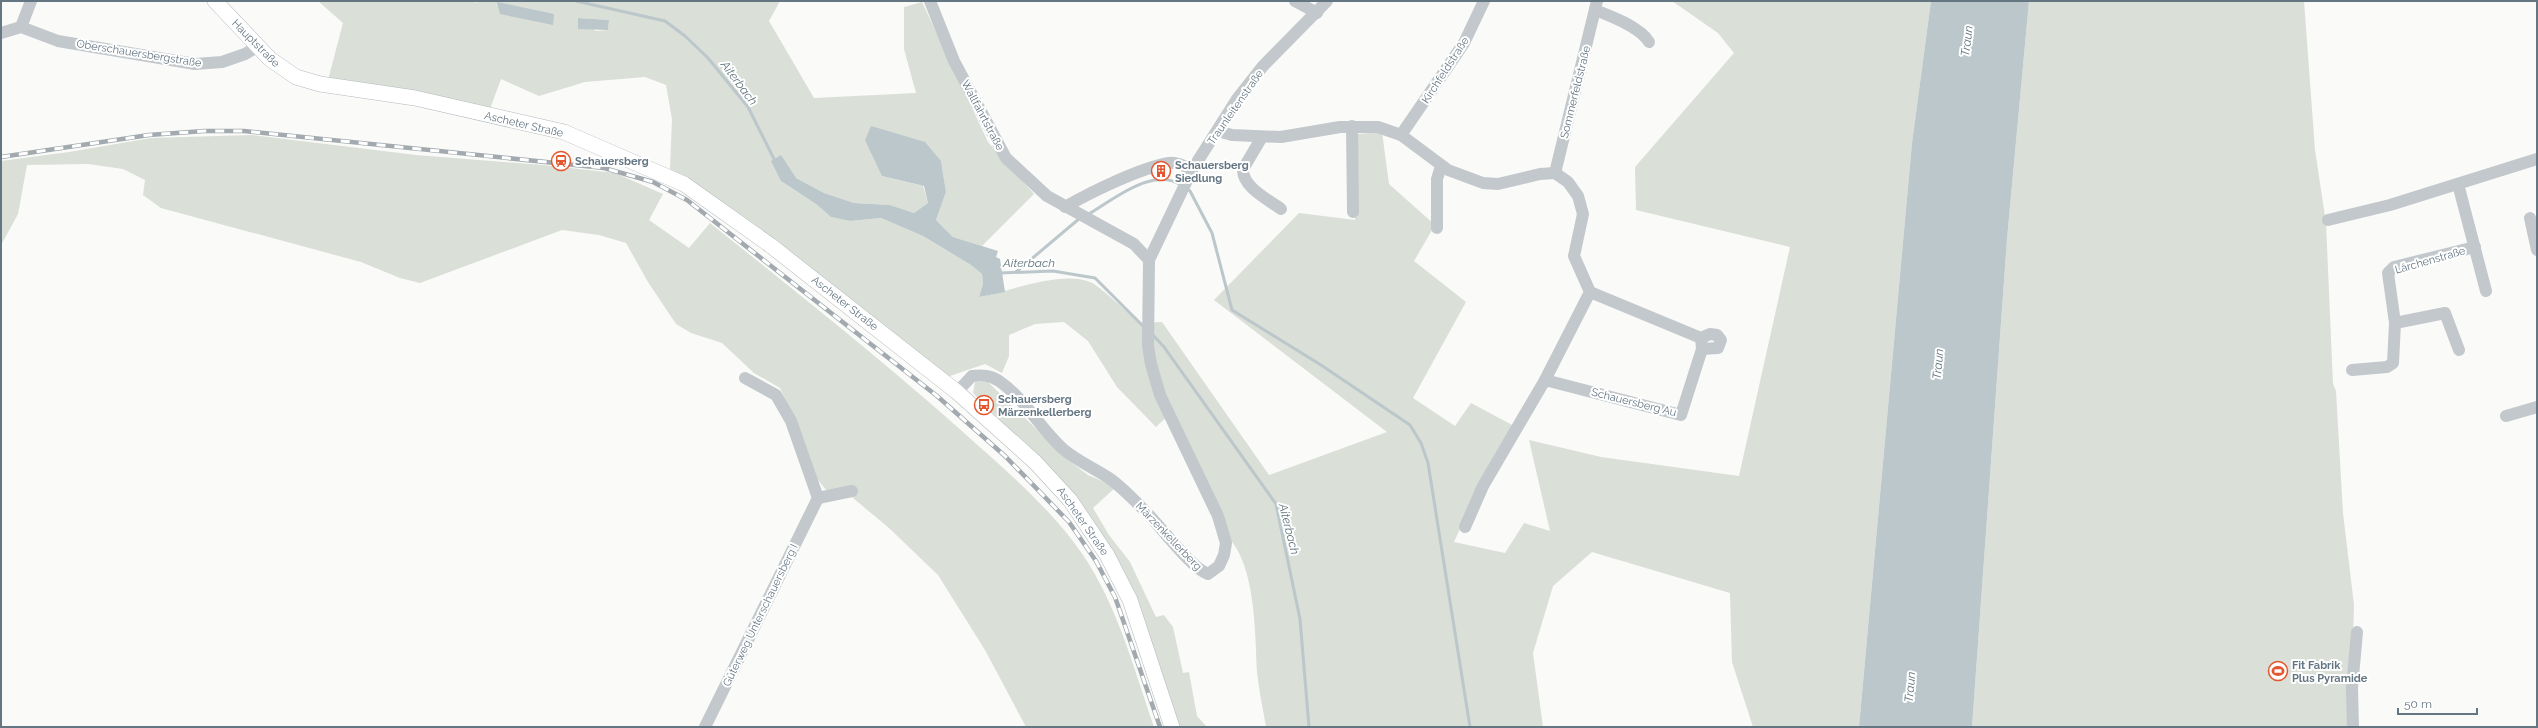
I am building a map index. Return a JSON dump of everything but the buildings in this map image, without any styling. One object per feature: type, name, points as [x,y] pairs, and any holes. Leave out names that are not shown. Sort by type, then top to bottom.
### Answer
[{"type":"main road","name":"Hauptstraße","points":[[215,1],[257,47],[278,66],[296,77],[320,84],[349,89]]},
{"type":"main road","name":"Ascheter Straße","points":[[349,89],[415,98],[542,126],[585,140],[666,175],[700,194],[770,245],[957,392],[1009,437],[1055,482],[1096,537],[1130,600],[1172,727]]},
{"type":"street","points":[[1,33],[21,27],[31,1]]},
{"type":"street","name":"Wallfahrtstraße","points":[[930,1],[954,62],[1006,158],[1047,196],[1134,244],[1149,260]]},
{"type":"street","points":[[1295,1],[1317,13]]},
{"type":"street","name":"Traunleitenstraße","points":[[1148,346],[1149,260],[1180,194],[1237,99],[1263,66],[1317,13],[1327,1]]},
{"type":"street","name":"Kirchfeldstraße","points":[[1400,135],[1464,43],[1484,1]]},
{"type":"street","name":"Sommerfeldstraße","points":[[1555,173],[1596,6],[1608,15],[1645,36],[1649,42]]},
{"type":"street","name":"Oberschauersbergstraße","points":[[21,27],[53,40],[195,64],[222,62],[245,54],[257,47]]},
{"type":"street","points":[[1352,126],[1353,212]]},
{"type":"street","points":[[1218,131],[1224,134],[1262,137],[1298,135],[1352,126],[1378,127],[1400,135],[1441,166],[1463,177],[1491,184],[1555,173],[1568,182],[1578,196],[1582,214],[1574,256],[1590,292],[1545,380],[1483,486],[1465,527]]},
{"type":"street","points":[[1262,137],[1244,169],[1243,174],[1252,188],[1281,209]]},
{"type":"street","points":[[2328,220],[2390,205],[2537,159]]},
{"type":"street","points":[[1070,209],[1134,175],[1170,163],[1179,164],[1191,174]]},
{"type":"street","points":[[1437,228],[1436,179],[1441,166]]},
{"type":"street","name":"Lärchenstraße","points":[[2458,184],[2486,291]]},
{"type":"street","points":[[2530,218],[2537,250]]},
{"type":"street","name":"Lärchenstraße","points":[[2352,370],[2388,367],[2393,362],[2395,323],[2388,273],[2394,268],[2475,247]]},
{"type":"street","name":"Schauersberg Au","points":[[1545,380],[1681,415],[1702,344],[1590,292]]},
{"type":"street","points":[[2395,323],[2446,313],[2459,350]]},
{"type":"street","name":"Märzenkellerberg","points":[[957,392],[972,376],[986,375],[998,380],[1009,389],[1063,448],[1083,464],[1122,488],[1167,533],[1199,571],[1208,574],[1219,566],[1226,543],[1218,516],[1160,395],[1151,364],[1148,346]]},
{"type":"street","points":[[746,378],[776,395],[791,421],[817,501],[852,491]]},
{"type":"street","points":[[2506,416],[2537,407]]},
{"type":"street","name":"Güterweg Unterschauersberg I","points":[[705,727],[817,501]]},
{"type":"street","points":[[2353,727],[2352,688],[2356,632]]},
{"type":"shaded area","points":[[318,1],[474,1],[477,3],[478,1],[780,1],[769,21],[814,98],[916,93],[904,49],[904,7],[922,2],[988,142],[1034,194],[982,246],[953,237],[936,220],[946,192],[941,161],[882,176],[923,186],[928,203],[914,213],[890,205],[854,203],[824,193],[796,178],[781,181],[816,204],[831,217],[850,221],[881,218],[923,236],[971,265],[982,274],[983,284],[979,297],[1050,280],[1078,279],[1095,285],[1140,323],[1162,322],[1269,475],[1387,432],[1214,300],[1299,213],[1355,220],[1357,134],[1382,132],[1389,184],[1435,225],[1414,261],[1466,302],[1413,398],[1455,426],[1471,403],[1514,426],[1480,483],[1454,542],[1505,553],[1524,523],[1550,531],[1529,440],[1601,457],[1739,476],[1790,247],[1636,210],[1635,167],[1734,53],[1718,33],[1672,1],[1931,1],[1912,143],[1859,727],[1753,727],[1732,662],[1730,593],[1592,552],[1553,586],[1533,653],[1543,727],[1266,727],[1257,672],[1252,601],[1244,565],[1237,550],[1228,537],[1171,413],[1156,427],[1117,387],[1088,341],[1064,322],[1035,324],[1009,335],[1009,356],[1002,373],[985,364],[947,377],[812,268],[742,216],[670,169],[672,119],[666,85],[645,77],[585,82],[539,96],[501,79],[490,109],[328,80],[343,23]],"holes":[[[578,18],[609,20],[608,30],[596,31]]]},
{"type":"shaded area","points":[[2029,1],[2304,1],[2315,150],[2326,223],[2333,384],[2336,391],[2343,513],[2354,605],[2350,727],[1972,727],[2007,239]]},
{"type":"shaded area","points":[[252,135],[416,155],[543,165],[615,173],[663,194],[649,220],[689,248],[710,223],[901,378],[1011,475],[1057,521],[1083,555],[1116,617],[1154,727],[1026,727],[985,650],[938,575],[889,528],[853,498],[851,488],[827,491],[813,474],[803,439],[780,388],[754,373],[722,343],[691,333],[676,324],[648,282],[626,243],[599,235],[562,230],[420,283],[400,278],[361,262],[161,208],[143,195],[145,180],[123,169],[88,164],[27,165],[18,214],[1,245],[1,161],[69,152],[151,138]]},
{"type":"shaded area","points":[[975,382],[988,382],[1068,460],[1088,475],[1116,487],[1093,508],[1109,535],[1130,562],[1156,617],[1164,615],[1173,627],[1183,673],[1189,672],[1197,716],[1207,727],[1179,727],[1125,577],[1100,531],[1087,511],[1057,476],[973,393]]},
{"type":"water","name":"Traun","points":[[1931,1],[2029,1],[2007,239],[1972,727],[1859,727],[1912,143]]},
{"type":"water","points":[[497,2],[554,14],[553,25],[500,14]]},
{"type":"water","points":[[578,18],[609,20],[608,30],[578,29]]},
{"type":"water","points":[[871,126],[925,142],[941,161],[946,192],[936,220],[953,237],[998,251],[996,257],[1000,259],[1005,292],[979,297],[983,284],[982,274],[971,265],[923,236],[881,218],[850,221],[831,217],[816,204],[781,181],[771,161],[781,155],[796,178],[824,193],[854,203],[890,205],[914,213],[928,203],[924,186],[882,176],[865,140]]},
{"type":"waterway","name":"Aiterbach","points":[[576,1],[665,21],[685,36],[708,58],[748,107],[775,161]]},
{"type":"waterway","points":[[1087,215],[1120,194],[1145,182],[1170,180],[1181,185]]},
{"type":"waterway","points":[[1186,188],[1190,191],[1212,233],[1232,310],[1321,365],[1410,425],[1421,443],[1428,463],[1470,727]]},
{"type":"waterway","points":[[1016,272],[1080,218]]},
{"type":"waterway","name":"Aiterbach","points":[[1000,273],[1053,271],[1095,278],[1145,328]]},
{"type":"waterway","name":"Aiterbach","points":[[1152,334],[1164,347],[1276,504],[1300,619],[1309,727]]},
{"type":"railway","points":[[1,157],[149,135],[204,131],[244,131],[604,168],[653,182],[687,200],[937,396],[1005,456],[1069,522],[1096,561],[1115,597],[1160,727]]},
{"type":"place","name":"Schauersberg","points":[[561,161]]},
{"type":"place","name":"Schauersberg Siedlung","points":[[1161,171]]},
{"type":"place","name":"Schauersberg Märzenkellerberg","points":[[984,405]]},
{"type":"place","name":"Fit Fabrik Plus Pyramide","points":[[2278,671]]}]
